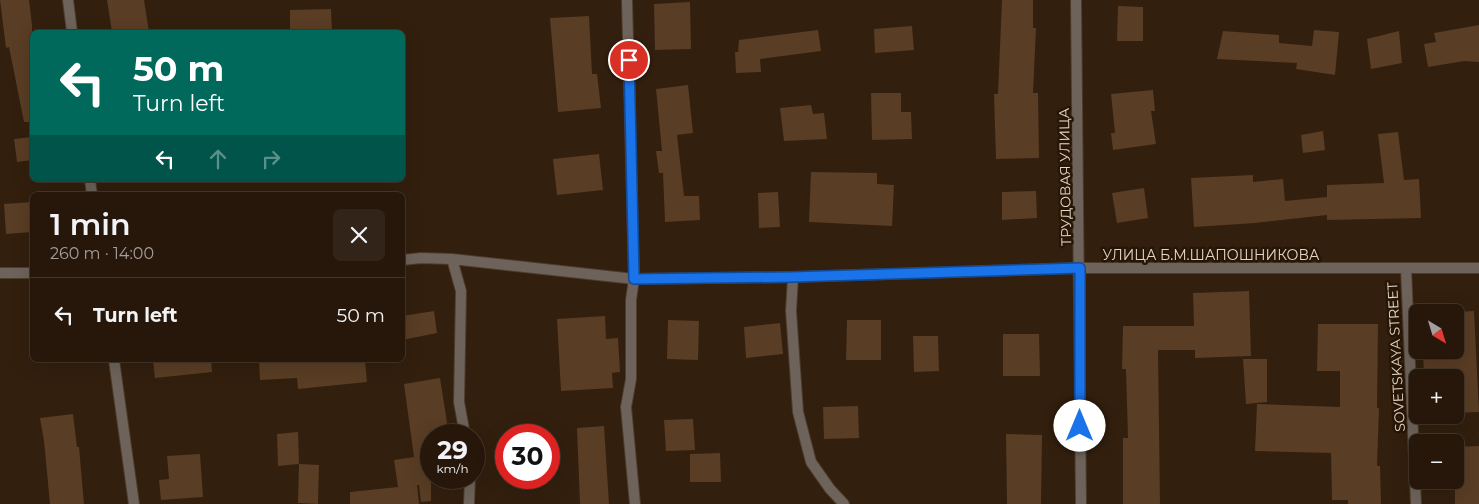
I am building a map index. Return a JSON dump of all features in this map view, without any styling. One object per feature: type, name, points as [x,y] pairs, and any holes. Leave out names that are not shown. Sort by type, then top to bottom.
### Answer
[{"type":"street","points":[[68,0],[72,30]]},
{"type":"street","points":[[628,0],[634,279],[631,300],[630,379],[626,408],[635,504]]},
{"type":"street","name":"ТРУДОВАЯ УЛИЦА","points":[[1076,0],[1080,268],[1080,504]]},
{"type":"street","points":[[452,259],[461,291],[459,402],[463,424]]},
{"type":"street","name":"УЛИЦА Б.М.ШАПОШНИКОВА","points":[[405,260],[452,259],[634,279],[792,277],[1080,268],[1479,268]]},
{"type":"street","name":"SOVETSKAYA STREET","points":[[1406,268],[1416,504]]},
{"type":"street","points":[[0,273],[30,273]]},
{"type":"street","points":[[792,277],[791,311],[798,412],[811,462],[830,489],[844,504]]},
{"type":"street","points":[[114,362],[134,504]]},
{"type":"street","points":[[469,504],[470,489]]},
{"type":"building","points":[[0,0],[29,0],[32,25],[32,30],[30,30],[30,122],[24,122],[9,47],[6,48]]},
{"type":"building","points":[[107,0],[144,0],[149,30],[112,30]]},
{"type":"building","points":[[1002,0],[1033,0],[1033,28],[1036,28],[1033,93],[1038,93],[1039,158],[996,159],[994,94],[998,94]]},
{"type":"building","points":[[690,2],[691,49],[655,50],[654,4]]},
{"type":"building","points":[[1118,6],[1143,7],[1143,41],[1117,41]]},
{"type":"building","points":[[331,9],[332,30],[290,30],[290,10]]},
{"type":"building","points":[[589,16],[592,74],[597,74],[601,108],[558,112],[550,18]]},
{"type":"building","points":[[1479,25],[1479,62],[1464,61],[1428,67],[1424,44],[1436,42],[1434,33]]},
{"type":"building","points":[[912,26],[914,50],[875,53],[874,29]]},
{"type":"building","points":[[818,30],[821,51],[760,59],[761,72],[736,73],[735,52],[738,52],[739,40]]},
{"type":"building","points":[[1314,30],[1339,32],[1335,75],[1296,69],[1297,63],[1217,59],[1223,31],[1279,35],[1279,43],[1312,46]]},
{"type":"building","points":[[1399,31],[1402,63],[1371,69],[1367,39]]},
{"type":"building","points":[[688,85],[693,133],[677,135],[684,196],[699,196],[700,220],[665,222],[663,173],[659,173],[656,151],[662,151],[656,89]]},
{"type":"building","points":[[1153,90],[1155,111],[1151,111],[1156,144],[1113,150],[1111,133],[1115,133],[1111,94]]},
{"type":"building","points":[[871,93],[901,93],[901,112],[911,112],[912,139],[872,140]]},
{"type":"building","points":[[811,105],[813,114],[824,113],[827,139],[784,141],[780,108]]},
{"type":"building","points":[[1323,131],[1325,150],[1303,153],[1301,135]]},
{"type":"building","points":[[1398,132],[1404,180],[1419,179],[1421,218],[1327,220],[1327,215],[1194,227],[1191,178],[1253,175],[1253,182],[1283,179],[1285,201],[1327,197],[1327,185],[1384,183],[1378,134]]},
{"type":"building","points":[[30,137],[30,160],[17,162],[14,139]]},
{"type":"building","points":[[599,154],[603,190],[557,195],[553,159]]},
{"type":"building","points":[[811,172],[877,173],[877,184],[894,185],[892,226],[809,222]]},
{"type":"building","points":[[1144,188],[1148,218],[1117,223],[1112,193]]},
{"type":"building","points":[[1036,191],[1037,218],[1002,220],[1002,192]]},
{"type":"building","points":[[778,192],[780,227],[759,228],[758,193]]},
{"type":"building","points":[[30,202],[30,232],[6,234],[4,204]]},
{"type":"building","points":[[1249,291],[1251,356],[1195,358],[1195,350],[1158,350],[1160,504],[1123,504],[1123,438],[1128,438],[1126,369],[1122,369],[1123,326],[1194,326],[1193,293]]},
{"type":"building","points":[[434,311],[437,333],[405,339],[405,316]]},
{"type":"building","points":[[1474,311],[1479,412],[1464,413],[1464,369],[1424,369],[1423,359],[1464,359],[1464,312]]},
{"type":"building","points":[[605,316],[606,339],[618,338],[620,372],[612,373],[613,388],[561,391],[557,319]]},
{"type":"building","points":[[668,320],[699,321],[698,360],[667,359]]},
{"type":"building","points":[[847,320],[881,320],[881,360],[846,360]]},
{"type":"building","points":[[780,323],[783,354],[746,358],[744,327]]},
{"type":"building","points":[[1318,324],[1378,324],[1377,408],[1379,408],[1377,466],[1380,466],[1381,504],[1348,504],[1348,500],[1332,500],[1331,453],[1255,451],[1257,404],[1340,407],[1340,371],[1317,371]]},
{"type":"building","points":[[1003,334],[1039,334],[1040,376],[1003,376]]},
{"type":"building","points":[[913,336],[938,336],[939,371],[914,372]]},
{"type":"building","points":[[1243,359],[1267,359],[1267,402],[1246,404]]},
{"type":"building","points":[[153,362],[211,362],[212,372],[155,378]]},
{"type":"building","points":[[259,362],[365,362],[367,382],[298,389],[297,378],[260,380]]},
{"type":"building","points":[[440,378],[447,424],[420,424],[420,489],[431,489],[431,501],[421,502],[419,485],[417,485],[419,504],[350,504],[350,492],[398,487],[394,460],[414,457],[404,384]]},
{"type":"building","points":[[858,406],[859,438],[824,439],[823,407]]},
{"type":"building","points":[[73,414],[77,447],[79,447],[84,504],[50,504],[40,418]]},
{"type":"building","points":[[693,419],[695,450],[666,451],[664,420]]},
{"type":"building","points":[[604,426],[609,504],[580,504],[577,428]]},
{"type":"building","points":[[298,432],[299,464],[278,466],[277,434]]},
{"type":"building","points":[[1006,434],[1042,435],[1041,504],[1007,504]]},
{"type":"building","points":[[1479,446],[1479,504],[1455,504],[1455,489],[1464,489],[1464,447]]},
{"type":"building","points":[[720,453],[721,482],[690,482],[690,454]]},
{"type":"building","points":[[200,454],[203,497],[161,500],[159,480],[169,479],[167,456]]},
{"type":"building","points":[[299,464],[319,465],[318,504],[298,503]]},
{"type":"route","points":[[629,60],[634,279],[792,277],[1080,268],[1080,426]]}]
